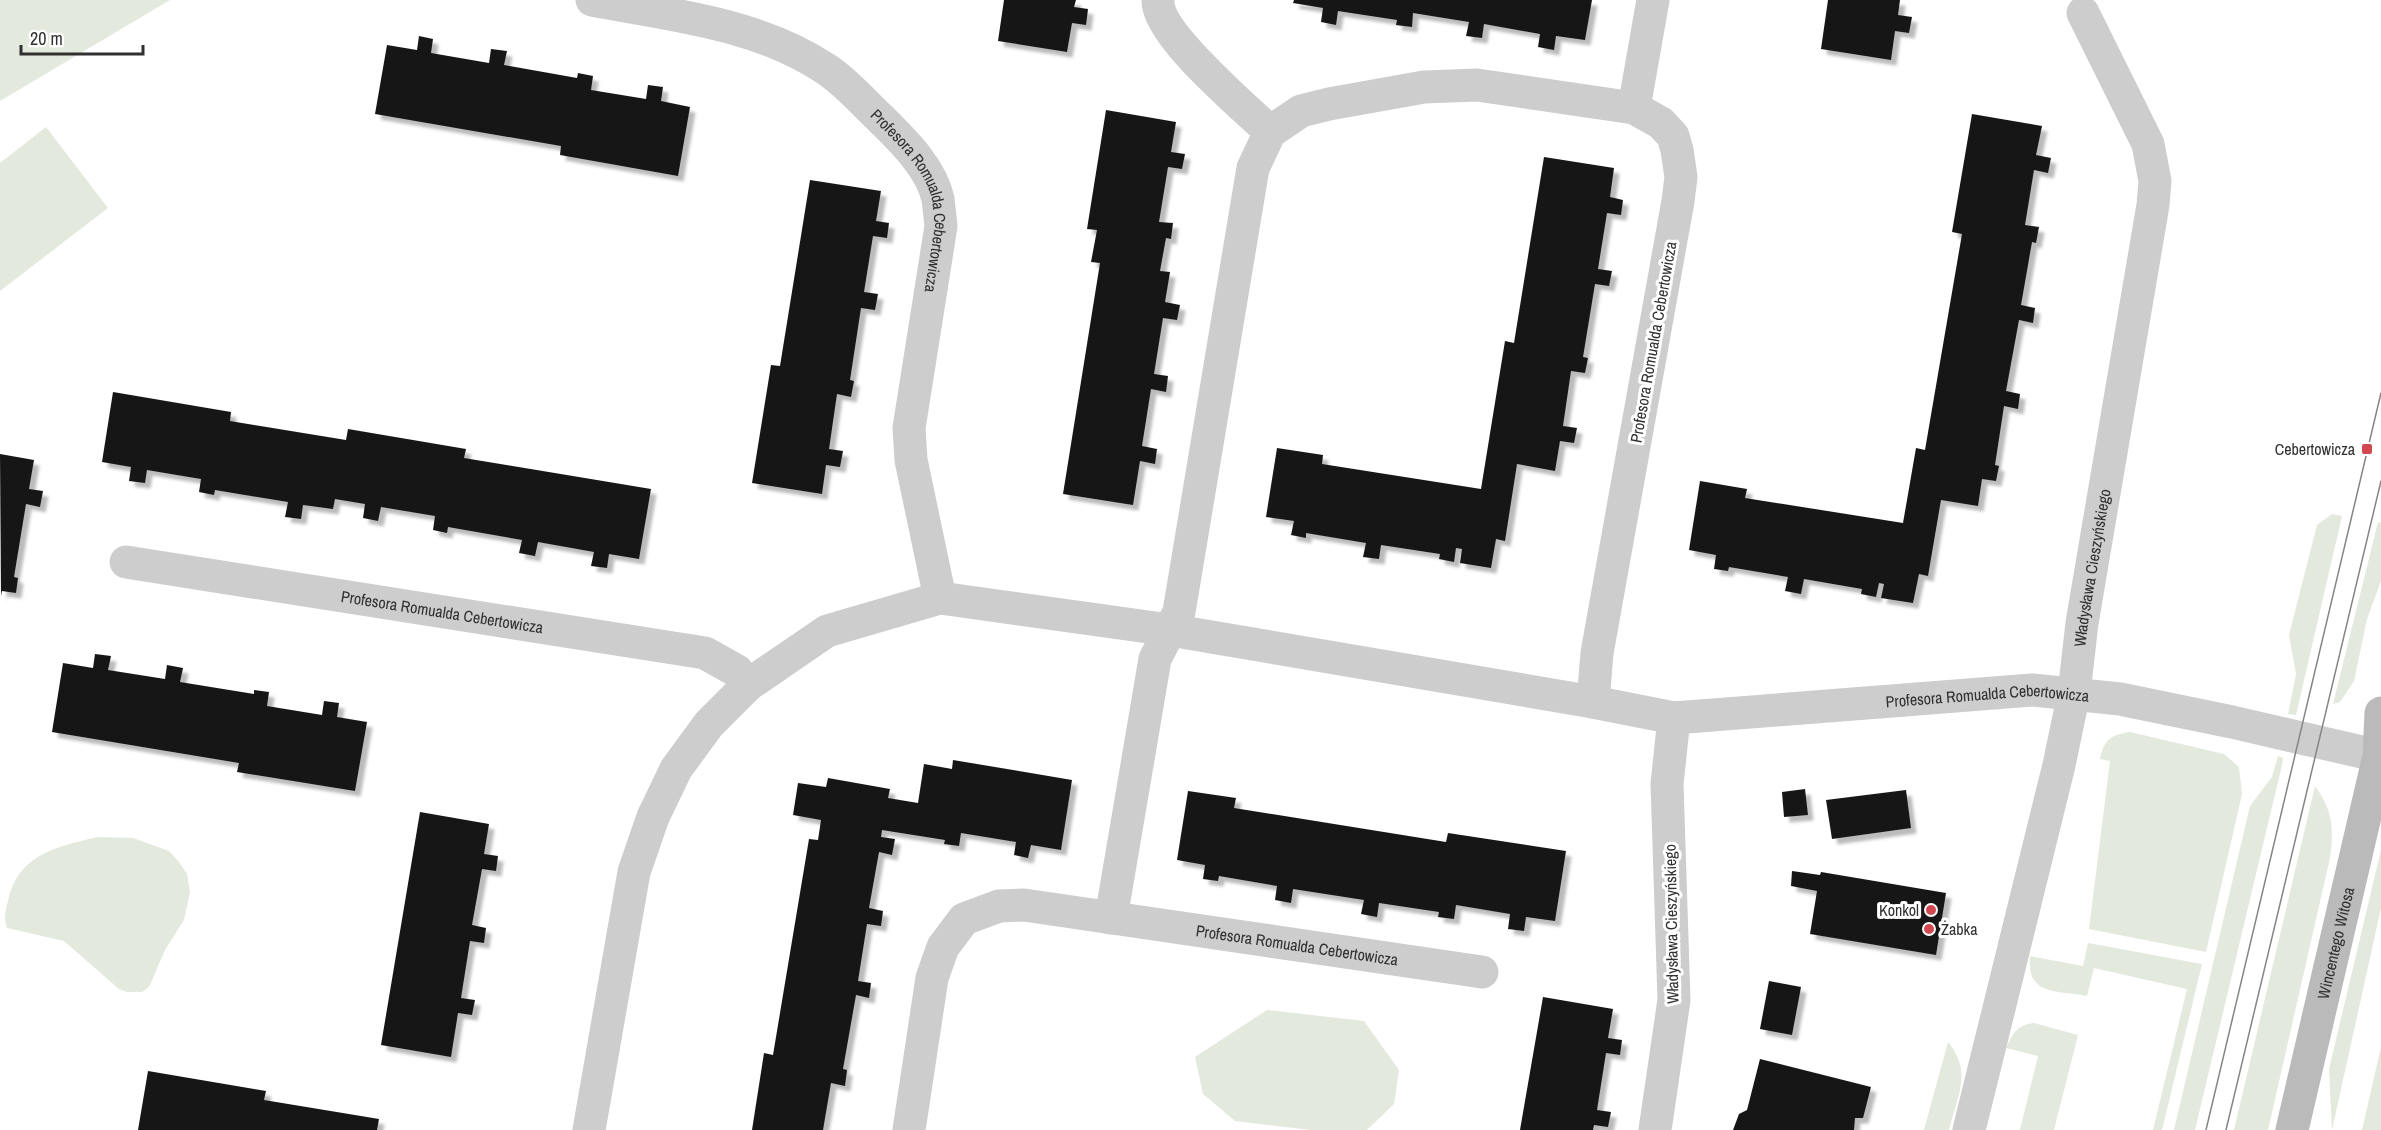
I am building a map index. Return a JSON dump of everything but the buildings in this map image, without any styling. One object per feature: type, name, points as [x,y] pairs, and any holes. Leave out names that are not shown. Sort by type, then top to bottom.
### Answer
[{"type":"street","name":"Profesora Romualda Cebertowicza","points":[[592,0],[745,30],[808,59],[827,69],[848,87],[898,136],[929,176],[938,198],[940,226],[909,428],[911,460],[940,598]]},
{"type":"street","points":[[1111,918],[1155,659],[1179,612],[1253,168],[1270,132],[1167,28],[1157,7],[1158,0]]},
{"type":"street","points":[[1634,108],[1653,0]]},
{"type":"street","name":"Władysława Cieszyńskiego","points":[[1969,1130],[2060,765],[2155,182],[2148,144],[2083,14]]},
{"type":"street","name":"Profesora Romualda Cebertowicza","points":[[1270,132],[1301,111],[1329,104],[1434,86],[1477,85],[1634,108],[1661,123],[1673,136],[1681,177],[1597,652],[1593,702]]},
{"type":"street","name":"Profesora Romualda Cebertowicza","points":[[126,562],[705,653],[738,671],[748,685]]},
{"type":"street","name":"Profesora Romualda Cebertowicza","points":[[589,1130],[634,872],[653,817],[676,769],[709,724],[748,685],[827,631],[940,598],[1170,630],[1593,702],[1674,718],[2032,690],[2120,699],[2380,755]]},
{"type":"street","name":"Wincentego Witosa","points":[[2292,1130],[2380,755],[2381,713]]},
{"type":"street","name":"Władysława Cieszyńskiego","points":[[1655,1130],[1674,1000],[1667,784],[1674,718]]},
{"type":"street","name":"Profesora Romualda Cebertowicza","points":[[909,1130],[932,978],[943,947],[964,919],[999,906],[1024,905],[1482,972]]},
{"type":"shaded area","points":[[0,0],[170,0],[0,101]]},
{"type":"shaded area","points":[[46,127],[108,208],[0,291],[0,163]]},
{"type":"shaded area","points":[[2332,514],[2342,516],[2296,715],[2288,714],[2296,674],[2289,635],[2317,525]]},
{"type":"shaded area","points":[[2378,522],[2381,523],[2381,581],[2367,619],[2354,681],[2340,702],[2333,704]]},
{"type":"shaded area","points":[[2130,732],[2224,754],[2239,767],[2242,794],[2206,952],[2089,929],[2110,761],[2100,759],[2109,740],[2117,735]]},
{"type":"shaded area","points":[[2278,756],[2283,758],[2282,765],[2195,1130],[2174,1130],[2250,806],[2272,777]]},
{"type":"shaded area","points":[[2315,786],[2326,804],[2331,820],[2330,858],[2268,1130],[2234,1130]]},
{"type":"shaded area","points":[[97,837],[133,838],[169,851],[187,874],[190,892],[184,920],[165,950],[149,987],[142,992],[127,992],[119,989],[64,941],[7,928],[5,917],[8,901],[20,873],[41,855]]},
{"type":"shaded area","points":[[2381,850],[2381,908],[2332,1130],[2329,1069]]},
{"type":"shaded area","points":[[2088,943],[2202,964],[2162,1130],[2153,1130],[2187,989],[2094,968],[2087,996],[2046,989],[2038,985],[2030,969],[2030,956],[2083,966]]},
{"type":"shaded area","points":[[1267,1010],[1364,1021],[1399,1070],[1394,1104],[1367,1130],[1311,1130],[1235,1121],[1203,1094],[1195,1057]]},
{"type":"shaded area","points":[[2034,1023],[2078,1035],[2054,1130],[2020,1130],[2038,1056],[2006,1048],[2016,1031]]},
{"type":"shaded area","points":[[1948,1042],[1960,1064],[1959,1095],[1949,1130],[1924,1130]]},
{"type":"shaded area","points":[[2381,1047],[2381,1130],[2362,1130]]},
{"type":"tram line","points":[[2206,1130],[2381,393]]},
{"type":"tram line","points":[[2226,1130],[2381,481]]},
{"type":"place","name":"Cebertowicza","points":[[2367,449]]},
{"type":"place","name":"Konkol","points":[[1931,910]]},
{"type":"place","name":"Żabka","points":[[1929,929]]}]
